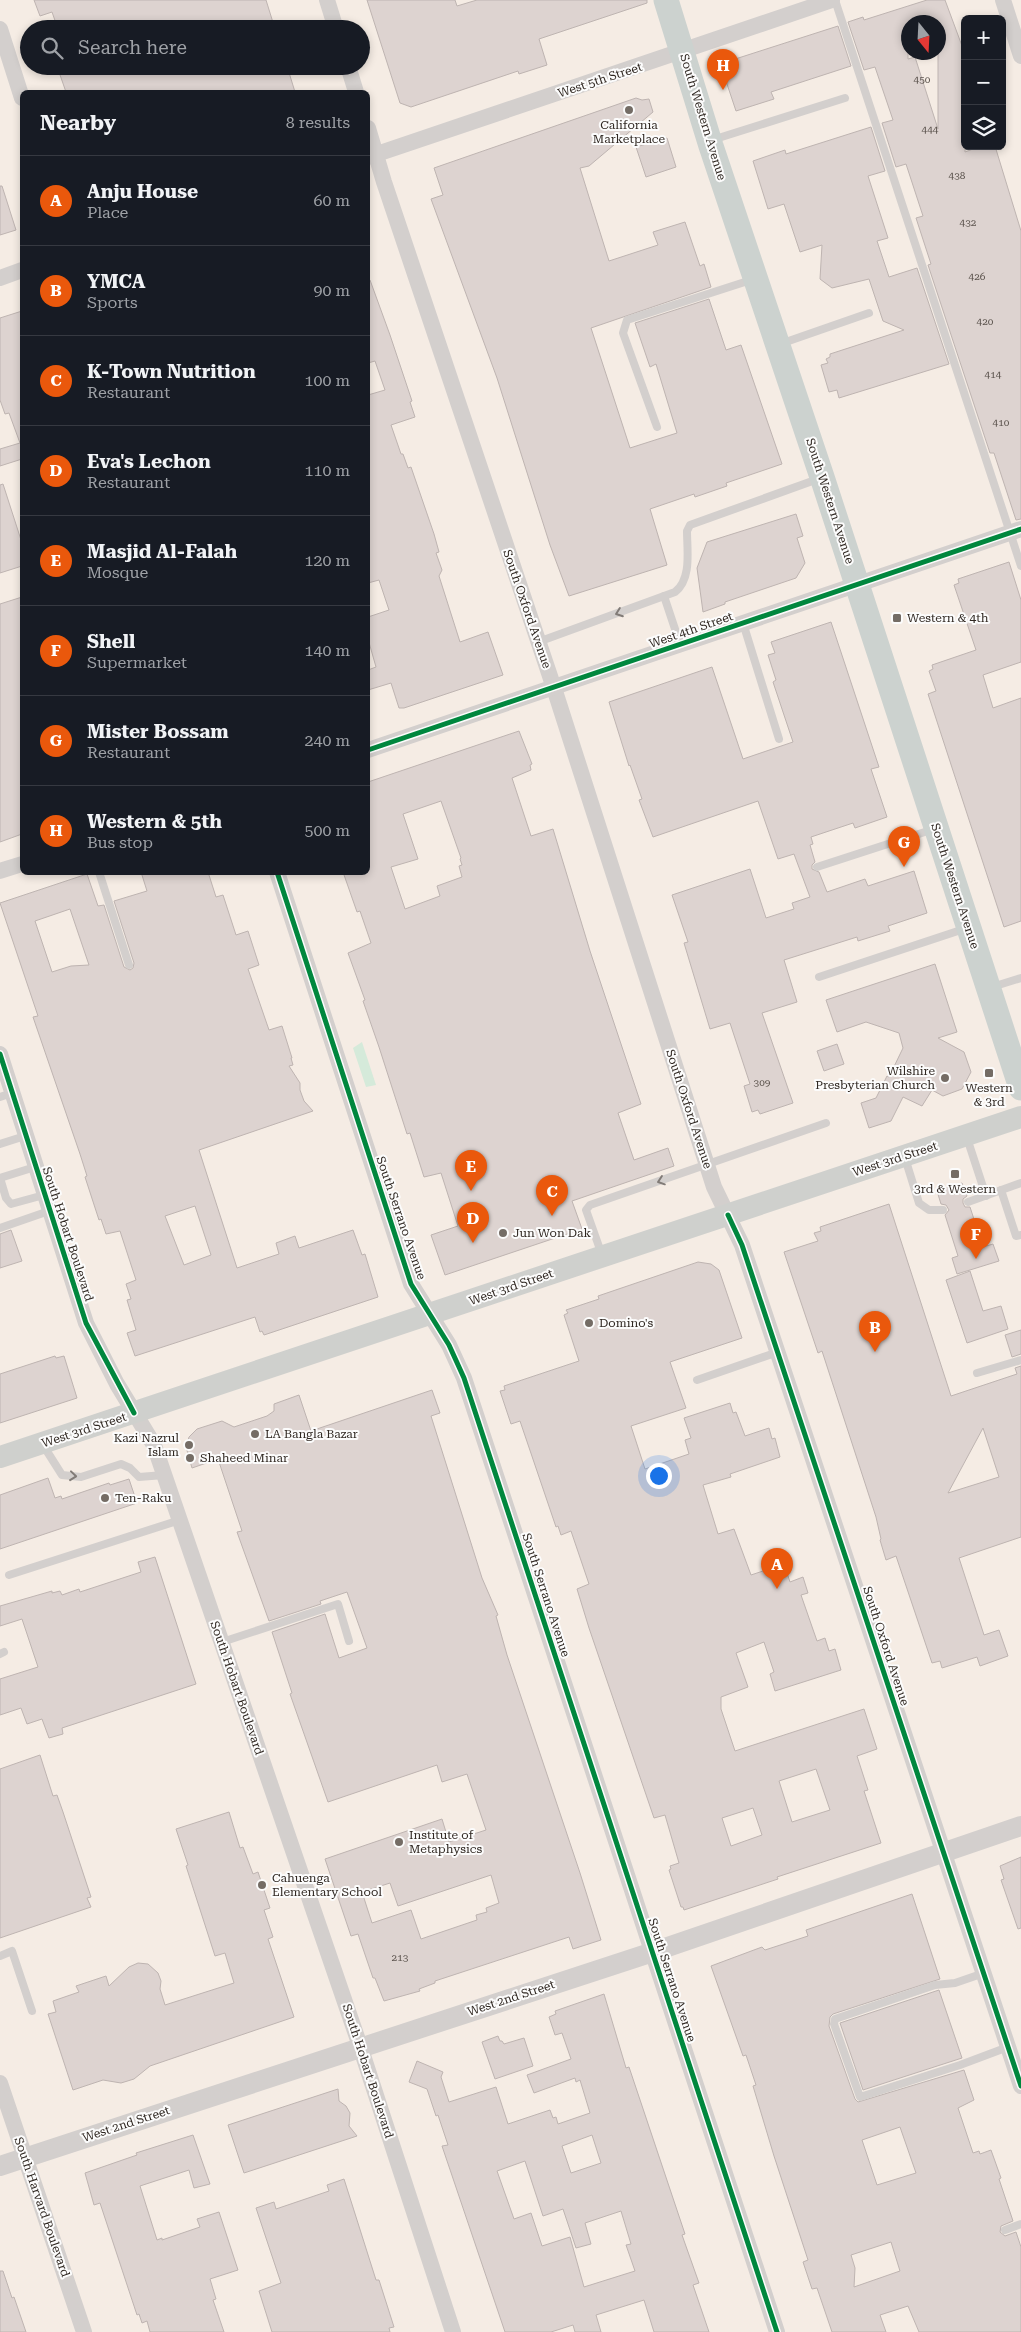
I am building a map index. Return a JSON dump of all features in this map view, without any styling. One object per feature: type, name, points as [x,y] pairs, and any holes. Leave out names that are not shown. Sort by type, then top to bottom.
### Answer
[{"type":"main road","name":"South Western Avenue","points":[[666,0],[710,140],[858,585],[1021,1088]]},
{"type":"main road","name":"West 3rd Street","points":[[0,1457],[1021,1116]]},
{"type":"street","points":[[327,0],[333,20]]},
{"type":"street","name":"West 5th Street","points":[[372,155],[683,52],[812,3],[834,0]]},
{"type":"street","points":[[1003,0],[1021,56]]},
{"type":"street","points":[[0,29],[20,92]]},
{"type":"street","points":[[351,75],[355,90]]},
{"type":"street","name":"South Oxford Avenue","points":[[370,142],[372,155],[554,688],[714,1187],[742,1244],[1021,2086]]},
{"type":"street","points":[[0,278],[20,271]]},
{"type":"street","name":"West 4th Street","points":[[370,749],[1016,530]]},
{"type":"street","points":[[0,872],[20,865]]},
{"type":"street","name":"South Serrano Avenue","points":[[278,875],[408,1275],[429,1315],[449,1345],[464,1378],[777,2332]]},
{"type":"street","name":"South Hobart Boulevard","points":[[1,1060],[6,1095],[25,1136],[36,1167],[86,1323],[134,1413],[153,1442],[360,2046],[453,2332]]},
{"type":"street","name":"West 2nd Street","points":[[0,2166],[360,2046],[653,1952],[1021,1826]]},
{"type":"street","name":"South Harvard Boulevard","points":[[0,2083],[84,2332]]},
{"type":"lane","points":[[834,0],[1016,530],[1021,566]]},
{"type":"lane","points":[[710,140],[845,98]]},
{"type":"lane","points":[[657,427],[623,333],[627,320],[756,279]]},
{"type":"lane","points":[[778,344],[869,313]]},
{"type":"lane","points":[[538,642],[679,589],[687,570],[687,531],[690,525],[822,477]]},
{"type":"lane","points":[[664,596],[680,645]]},
{"type":"lane","points":[[743,623],[779,738]]},
{"type":"lane","points":[[817,868],[936,829]]},
{"type":"lane","points":[[100,875],[129,965]]},
{"type":"lane","points":[[819,977],[968,928]]},
{"type":"lane","points":[[988,988],[1021,978]]},
{"type":"lane","points":[[603,1256],[586,1210],[590,1206],[826,1124]]},
{"type":"lane","points":[[966,1135],[986,1196]]},
{"type":"lane","points":[[0,1144],[25,1136]]},
{"type":"lane","points":[[904,1156],[919,1203],[929,1210],[943,1210]]},
{"type":"lane","points":[[36,1167],[0,1178],[6,1198],[11,1204],[44,1195]]},
{"type":"lane","points":[[968,1202],[1021,1183]]},
{"type":"lane","points":[[1001,1190],[1016,1236],[1021,1235]]},
{"type":"lane","points":[[0,1228],[49,1212]]},
{"type":"lane","points":[[697,1380],[778,1352]]},
{"type":"lane","points":[[978,1374],[1021,1360]]},
{"type":"lane","points":[[42,1443],[62,1475],[81,1477],[121,1464],[130,1468],[139,1477],[164,1475]]},
{"type":"lane","points":[[9,1576],[180,1520]]},
{"type":"lane","points":[[222,1642],[338,1604],[350,1641]]},
{"type":"lane","points":[[0,1956],[12,1952],[32,2011]]},
{"type":"lane","points":[[984,1973],[955,1983],[935,1985],[835,2019],[834,2024],[860,2097],[960,2065],[1008,2047]]},
{"type":"lane","points":[[1005,2230],[1021,2224]]},
{"type":"green space","points":[[362,1042],[376,1085],[366,1087],[353,1048]]},
{"type":"building","points":[[34,0],[266,0],[272,20],[55,20],[52,12],[40,16]]},
{"type":"building","points":[[367,0],[455,0],[457,6],[477,0],[647,0],[647,3],[539,39],[547,65],[519,74],[518,71],[411,107],[400,103]]},
{"type":"building","points":[[927,0],[945,0],[961,43],[961,150],[965,150],[965,152],[970,150],[996,150],[1021,231],[1021,519],[1016,520],[994,453],[990,453],[928,265],[931,264],[916,218],[923,216],[906,164],[896,167],[882,123],[893,120],[875,67],[864,70],[848,22],[863,17],[864,20]],"holes":[[[901,15],[946,15],[946,60],[938,60],[938,129],[916,60],[901,60]]]},
{"type":"building","points":[[838,26],[851,66],[771,92],[774,99],[736,111],[723,72],[734,71],[729,61]]},
{"type":"building","points":[[60,75],[290,75],[294,90],[65,90]]},
{"type":"building","points":[[636,98],[642,100],[649,99],[653,112],[589,166],[580,168],[609,261],[658,245],[653,232],[685,222],[700,266],[704,264],[711,287],[591,328],[630,448],[677,433],[656,364],[650,367],[635,323],[709,299],[726,350],[741,345],[782,464],[726,483],[727,486],[695,497],[694,494],[650,509],[667,565],[569,596],[550,545],[497,378],[431,199],[443,195],[434,168]]},
{"type":"building","points":[[871,127],[885,171],[868,176],[888,238],[877,241],[889,277],[917,268],[949,364],[839,398],[837,390],[829,392],[821,365],[828,363],[826,359],[830,357],[830,354],[904,330],[883,321],[869,279],[832,288],[820,279],[822,245],[800,252],[784,204],[768,209],[753,161],[785,150],[786,154]]},
{"type":"building","points":[[667,138],[676,167],[646,177],[636,147]]},
{"type":"building","points":[[0,186],[2,186],[16,230],[0,235]]},
{"type":"building","points":[[370,280],[412,401],[410,402],[415,417],[391,425],[401,454],[403,454],[408,468],[411,467],[434,534],[439,552],[436,553],[442,570],[439,576],[460,642],[488,632],[503,675],[404,708],[399,708],[391,683],[370,689],[370,669],[376,667],[370,646],[370,616],[389,610],[379,580],[370,582],[370,394],[385,390],[375,361],[370,362]]},
{"type":"building","points":[[20,312],[20,443],[9,413],[5,414],[0,400],[0,318]]},
{"type":"building","points":[[20,443],[20,460],[0,466],[0,449]]},
{"type":"building","points":[[3,484],[20,537],[20,567],[0,573],[0,485]]},
{"type":"building","points":[[796,514],[803,536],[797,538],[805,563],[796,578],[725,602],[725,604],[703,612],[697,568],[707,542]]},
{"type":"building","points":[[1009,562],[1021,600],[1021,662],[983,675],[993,708],[1021,698],[1021,921],[1004,927],[928,694],[936,691],[929,671],[933,669],[932,665],[976,650],[954,585],[959,583],[958,579]]},
{"type":"building","points":[[20,598],[20,835],[0,842],[0,604]]},
{"type":"building","points":[[831,622],[879,767],[871,769],[887,817],[855,828],[853,823],[811,837],[813,844],[810,845],[815,862],[812,865],[812,869],[819,872],[827,892],[865,879],[868,886],[914,871],[927,913],[888,926],[890,931],[858,941],[857,937],[784,960],[797,1002],[762,1013],[793,1103],[760,1114],[758,1110],[752,1112],[744,1086],[750,1084],[730,1023],[710,1029],[684,943],[688,942],[672,895],[750,869],[766,918],[794,909],[792,903],[810,897],[794,854],[778,859],[758,801],[653,837],[639,800],[642,799],[629,766],[609,702],[712,667],[743,759],[793,742],[773,682],[776,680],[768,655],[775,653],[771,642]]},
{"type":"building","points":[[519,731],[532,764],[530,765],[531,770],[512,778],[531,836],[553,829],[590,951],[641,1104],[618,1113],[634,1160],[668,1148],[674,1166],[572,1201],[582,1229],[445,1275],[431,1235],[458,1226],[441,1173],[424,1177],[410,1133],[407,1134],[363,1001],[365,1000],[348,953],[371,943],[360,911],[357,912],[344,875],[370,875],[370,781]],"holes":[[[441,801],[462,865],[459,866],[462,877],[437,886],[440,896],[405,909],[391,867],[418,859],[403,814]]]},
{"type":"building","points":[[87,875],[98,906],[104,905],[124,967],[130,970],[133,968],[134,963],[114,901],[147,891],[142,875],[209,875],[216,897],[223,895],[236,935],[248,931],[259,965],[248,969],[269,1030],[282,1026],[292,1058],[293,1065],[289,1066],[300,1083],[300,1090],[304,1101],[313,1111],[199,1150],[237,1268],[279,1254],[276,1243],[295,1236],[299,1248],[353,1230],[362,1255],[365,1254],[378,1297],[264,1335],[262,1331],[260,1332],[255,1317],[135,1356],[127,1333],[136,1330],[127,1300],[131,1299],[126,1284],[136,1280],[120,1231],[106,1234],[101,1219],[99,1220],[85,1177],[87,1176],[80,1154],[33,1017],[38,1016],[0,903]],"holes":[[[70,909],[89,965],[71,966],[52,972],[35,921]],[[195,1206],[211,1255],[184,1265],[165,1216]]]},
{"type":"building","points":[[935,964],[957,1032],[938,1038],[964,1052],[971,1072],[962,1089],[943,1096],[932,1090],[922,1106],[903,1097],[891,1121],[869,1128],[861,1103],[876,1098],[887,1076],[889,1077],[903,1048],[899,1033],[866,1022],[837,1032],[826,1000]]},
{"type":"building","points":[[837,1044],[844,1064],[824,1071],[817,1051]]},
{"type":"building","points":[[962,1183],[967,1196],[963,1199],[963,1203],[965,1207],[970,1207],[983,1247],[993,1244],[999,1261],[957,1274],[952,1258],[958,1256],[945,1215],[949,1210],[946,1205],[941,1204],[937,1191]]},
{"type":"building","points":[[889,1204],[951,1396],[1017,1374],[1015,1368],[1021,1366],[1021,1537],[959,1558],[984,1635],[999,1630],[1008,1656],[980,1666],[977,1657],[942,1668],[940,1661],[932,1663],[896,1556],[886,1560],[876,1517],[822,1351],[818,1353],[784,1252],[818,1241],[814,1233],[821,1231],[820,1227]],"holes":[[[983,1428],[999,1477],[948,1493]]]},
{"type":"building","points":[[11,1230],[22,1261],[0,1268],[0,1234]]},
{"type":"building","points":[[698,1262],[711,1264],[719,1270],[742,1338],[670,1362],[686,1408],[631,1426],[645,1469],[689,1454],[685,1440],[691,1438],[684,1418],[730,1403],[733,1413],[736,1412],[745,1436],[769,1428],[772,1439],[775,1438],[780,1457],[730,1474],[731,1477],[703,1485],[718,1534],[734,1529],[751,1575],[784,1564],[790,1582],[803,1577],[808,1593],[801,1595],[817,1641],[825,1638],[829,1651],[835,1649],[841,1670],[775,1691],[770,1674],[774,1672],[764,1642],[736,1653],[748,1687],[721,1697],[721,1709],[735,1751],[864,1709],[877,1749],[857,1756],[868,1790],[864,1791],[881,1843],[684,1910],[681,1907],[669,1870],[671,1869],[670,1866],[679,1863],[665,1815],[654,1818],[577,1589],[589,1584],[571,1531],[561,1535],[558,1526],[556,1527],[520,1421],[511,1424],[500,1391],[505,1390],[504,1386],[579,1361],[564,1315],[568,1313],[566,1310],[599,1299],[598,1296]],"holes":[[[816,1769],[830,1810],[792,1822],[779,1781]],[[753,1808],[762,1835],[731,1846],[722,1818]]]},
{"type":"building","points":[[970,1271],[983,1311],[1001,1306],[1008,1329],[967,1343],[946,1280]]},
{"type":"building","points":[[1021,1330],[1021,1354],[1012,1357],[1005,1335]]},
{"type":"building","points":[[55,1356],[56,1358],[64,1356],[77,1398],[0,1423],[0,1374]]},
{"type":"building","points":[[432,1390],[440,1413],[431,1416],[482,1578],[498,1615],[496,1616],[507,1655],[601,1940],[573,1949],[569,1937],[435,1981],[435,1983],[419,1989],[420,1991],[384,2001],[375,1978],[373,1978],[358,1934],[351,1936],[325,1859],[442,1819],[449,1842],[486,1830],[467,1774],[442,1782],[437,1765],[328,1802],[290,1694],[292,1693],[272,1632],[325,1614],[339,1658],[367,1648],[347,1592],[320,1601],[321,1604],[269,1621],[237,1532],[242,1531],[218,1459],[192,1468],[186,1447],[189,1437],[197,1429],[222,1421],[234,1427],[267,1416],[274,1411],[274,1404],[299,1395],[311,1431]],"holes":[[[491,1875],[499,1903],[486,1908],[487,1912],[476,1915],[477,1920],[421,1939],[411,1910],[372,1923],[362,1892],[390,1883],[398,1906]]]},
{"type":"building","points":[[48,1478],[55,1498],[61,1496],[62,1499],[109,1483],[110,1485],[129,1479],[137,1503],[0,1549],[0,1495]]},
{"type":"building","points":[[155,1557],[196,1684],[62,1728],[63,1734],[49,1738],[42,1719],[27,1724],[21,1708],[0,1715],[0,1679],[38,1667],[22,1619],[0,1626],[0,1606],[52,1591],[52,1593],[60,1591],[62,1595],[79,1589],[80,1592],[141,1572],[138,1562]]},
{"type":"building","points":[[40,1755],[53,1796],[57,1795],[63,1812],[91,1897],[87,1898],[91,1907],[0,1938],[0,1769]]},
{"type":"building","points":[[229,1812],[240,1848],[243,1847],[253,1874],[258,1872],[270,1908],[264,1910],[273,1937],[268,1939],[294,2017],[150,2066],[134,2079],[121,2083],[103,2080],[73,2090],[48,2014],[56,2012],[53,2001],[79,1992],[76,1986],[106,1976],[109,1986],[129,1967],[138,1963],[148,1964],[158,1973],[165,2005],[234,1983],[225,1953],[215,1956],[176,1829]]},
{"type":"building","points":[[1021,1857],[1021,1928],[1018,1929],[1001,1880],[1004,1879],[1000,1866]]},
{"type":"building","points":[[912,1894],[940,1979],[833,2014],[830,2017],[829,2026],[855,2099],[858,2102],[964,2070],[974,2100],[958,2108],[973,2153],[979,2151],[980,2154],[991,2150],[1001,2178],[999,2179],[1013,2221],[1001,2226],[1000,2232],[1005,2236],[1016,2232],[1021,2247],[1021,2332],[919,2332],[908,2306],[880,2315],[886,2332],[832,2332],[817,2288],[812,2289],[803,2262],[808,2260],[753,2086],[756,2085],[746,2055],[743,2056],[711,1966],[762,1947],[765,1950],[808,1936],[806,1930]],"holes":[[[900,2127],[916,2173],[877,2185],[862,2140]],[[891,2242],[900,2271],[854,2287],[855,2268],[851,2255]]]},
{"type":"building","points":[[939,1990],[962,2058],[863,2090],[840,2023]]},
{"type":"building","points":[[604,1994],[626,2068],[629,2067],[685,2234],[682,2235],[699,2283],[693,2285],[709,2332],[654,2332],[644,2300],[596,2315],[601,2332],[575,2332],[573,2325],[551,2332],[505,2332],[442,2146],[448,2145],[438,2115],[436,2116],[427,2089],[409,2082],[417,2061],[443,2072],[441,2077],[449,2102],[496,2087],[508,2124],[550,2110],[553,2118],[556,2117],[558,2124],[590,2113],[580,2080],[576,2082],[575,2078],[534,2093],[527,2075],[571,2059],[562,2033],[555,2035],[549,2017],[556,2014],[555,2011]],"holes":[[[592,2135],[601,2163],[571,2173],[562,2146]],[[525,2161],[543,2216],[563,2209],[576,2248],[591,2244],[585,2223],[621,2211],[631,2244],[626,2245],[635,2271],[584,2287],[570,2237],[542,2246],[531,2213],[514,2219],[497,2171]]]},
{"type":"building","points":[[498,2036],[504,2044],[524,2038],[533,2066],[495,2079],[482,2042]]},
{"type":"building","points":[[338,2089],[339,2101],[346,2106],[350,2113],[349,2126],[357,2136],[244,2173],[228,2125]]},
{"type":"building","points":[[193,2135],[210,2184],[194,2188],[189,2170],[140,2186],[157,2240],[200,2227],[197,2219],[219,2212],[238,2270],[210,2279],[216,2299],[213,2300],[224,2332],[150,2332],[147,2321],[142,2323],[139,2314],[137,2315],[100,2203],[94,2205],[85,2173],[137,2155],[136,2153]]},
{"type":"building","points":[[344,2179],[376,2280],[379,2280],[394,2327],[389,2328],[390,2332],[272,2332],[259,2291],[281,2283],[256,2208],[274,2202],[276,2209],[329,2191],[327,2185]]},
{"type":"building","points":[[0,2271],[3,2271],[26,2332],[0,2332]]},
{"type":"cycle path","points":[[370,749],[1021,529]]},
{"type":"cycle path","points":[[278,875],[411,1284],[449,1345],[464,1378],[777,2332]]},
{"type":"cycle path","points":[[0,1054],[86,1323],[134,1413]]},
{"type":"cycle path","points":[[728,1215],[742,1245],[1021,2086]]},
{"type":"place","name":"Western & 5th","points":[[723,90]]},
{"type":"place","name":"California Marketplace","points":[[629,110]]},
{"type":"place","name":"Western & 4th","points":[[897,618]]},
{"type":"place","name":"Mister Bossam","points":[[904,867]]},
{"type":"place","name":"Western & 3rd","points":[[989,1073]]},
{"type":"place","name":"Wilshire Presbyterian Church","points":[[945,1078]]},
{"type":"place","name":"3rd & Western","points":[[955,1174]]},
{"type":"place","name":"Masjid Al-Falah","points":[[471,1191]]},
{"type":"place","name":"K-Town Nutrition","points":[[552,1216]]},
{"type":"place","name":"Jun Won Dak","points":[[503,1233]]},
{"type":"place","name":"Eva's Lechon","points":[[473,1243]]},
{"type":"place","name":"Shell","points":[[976,1259]]},
{"type":"place","name":"Domino's","points":[[589,1323]]},
{"type":"place","name":"YMCA","points":[[875,1352]]},
{"type":"place","name":"LA Bangla Bazar","points":[[255,1434]]},
{"type":"place","name":"Kazi Nazrul Islam","points":[[189,1445]]},
{"type":"place","name":"Shaheed Minar","points":[[190,1458]]},
{"type":"place","name":"Ten-Raku","points":[[105,1498]]},
{"type":"place","name":"Anju House","points":[[777,1589]]},
{"type":"place","name":"Institute of Metaphysics","points":[[399,1842]]},
{"type":"place","name":"Cahuenga Elementary School","points":[[262,1885]]}]
